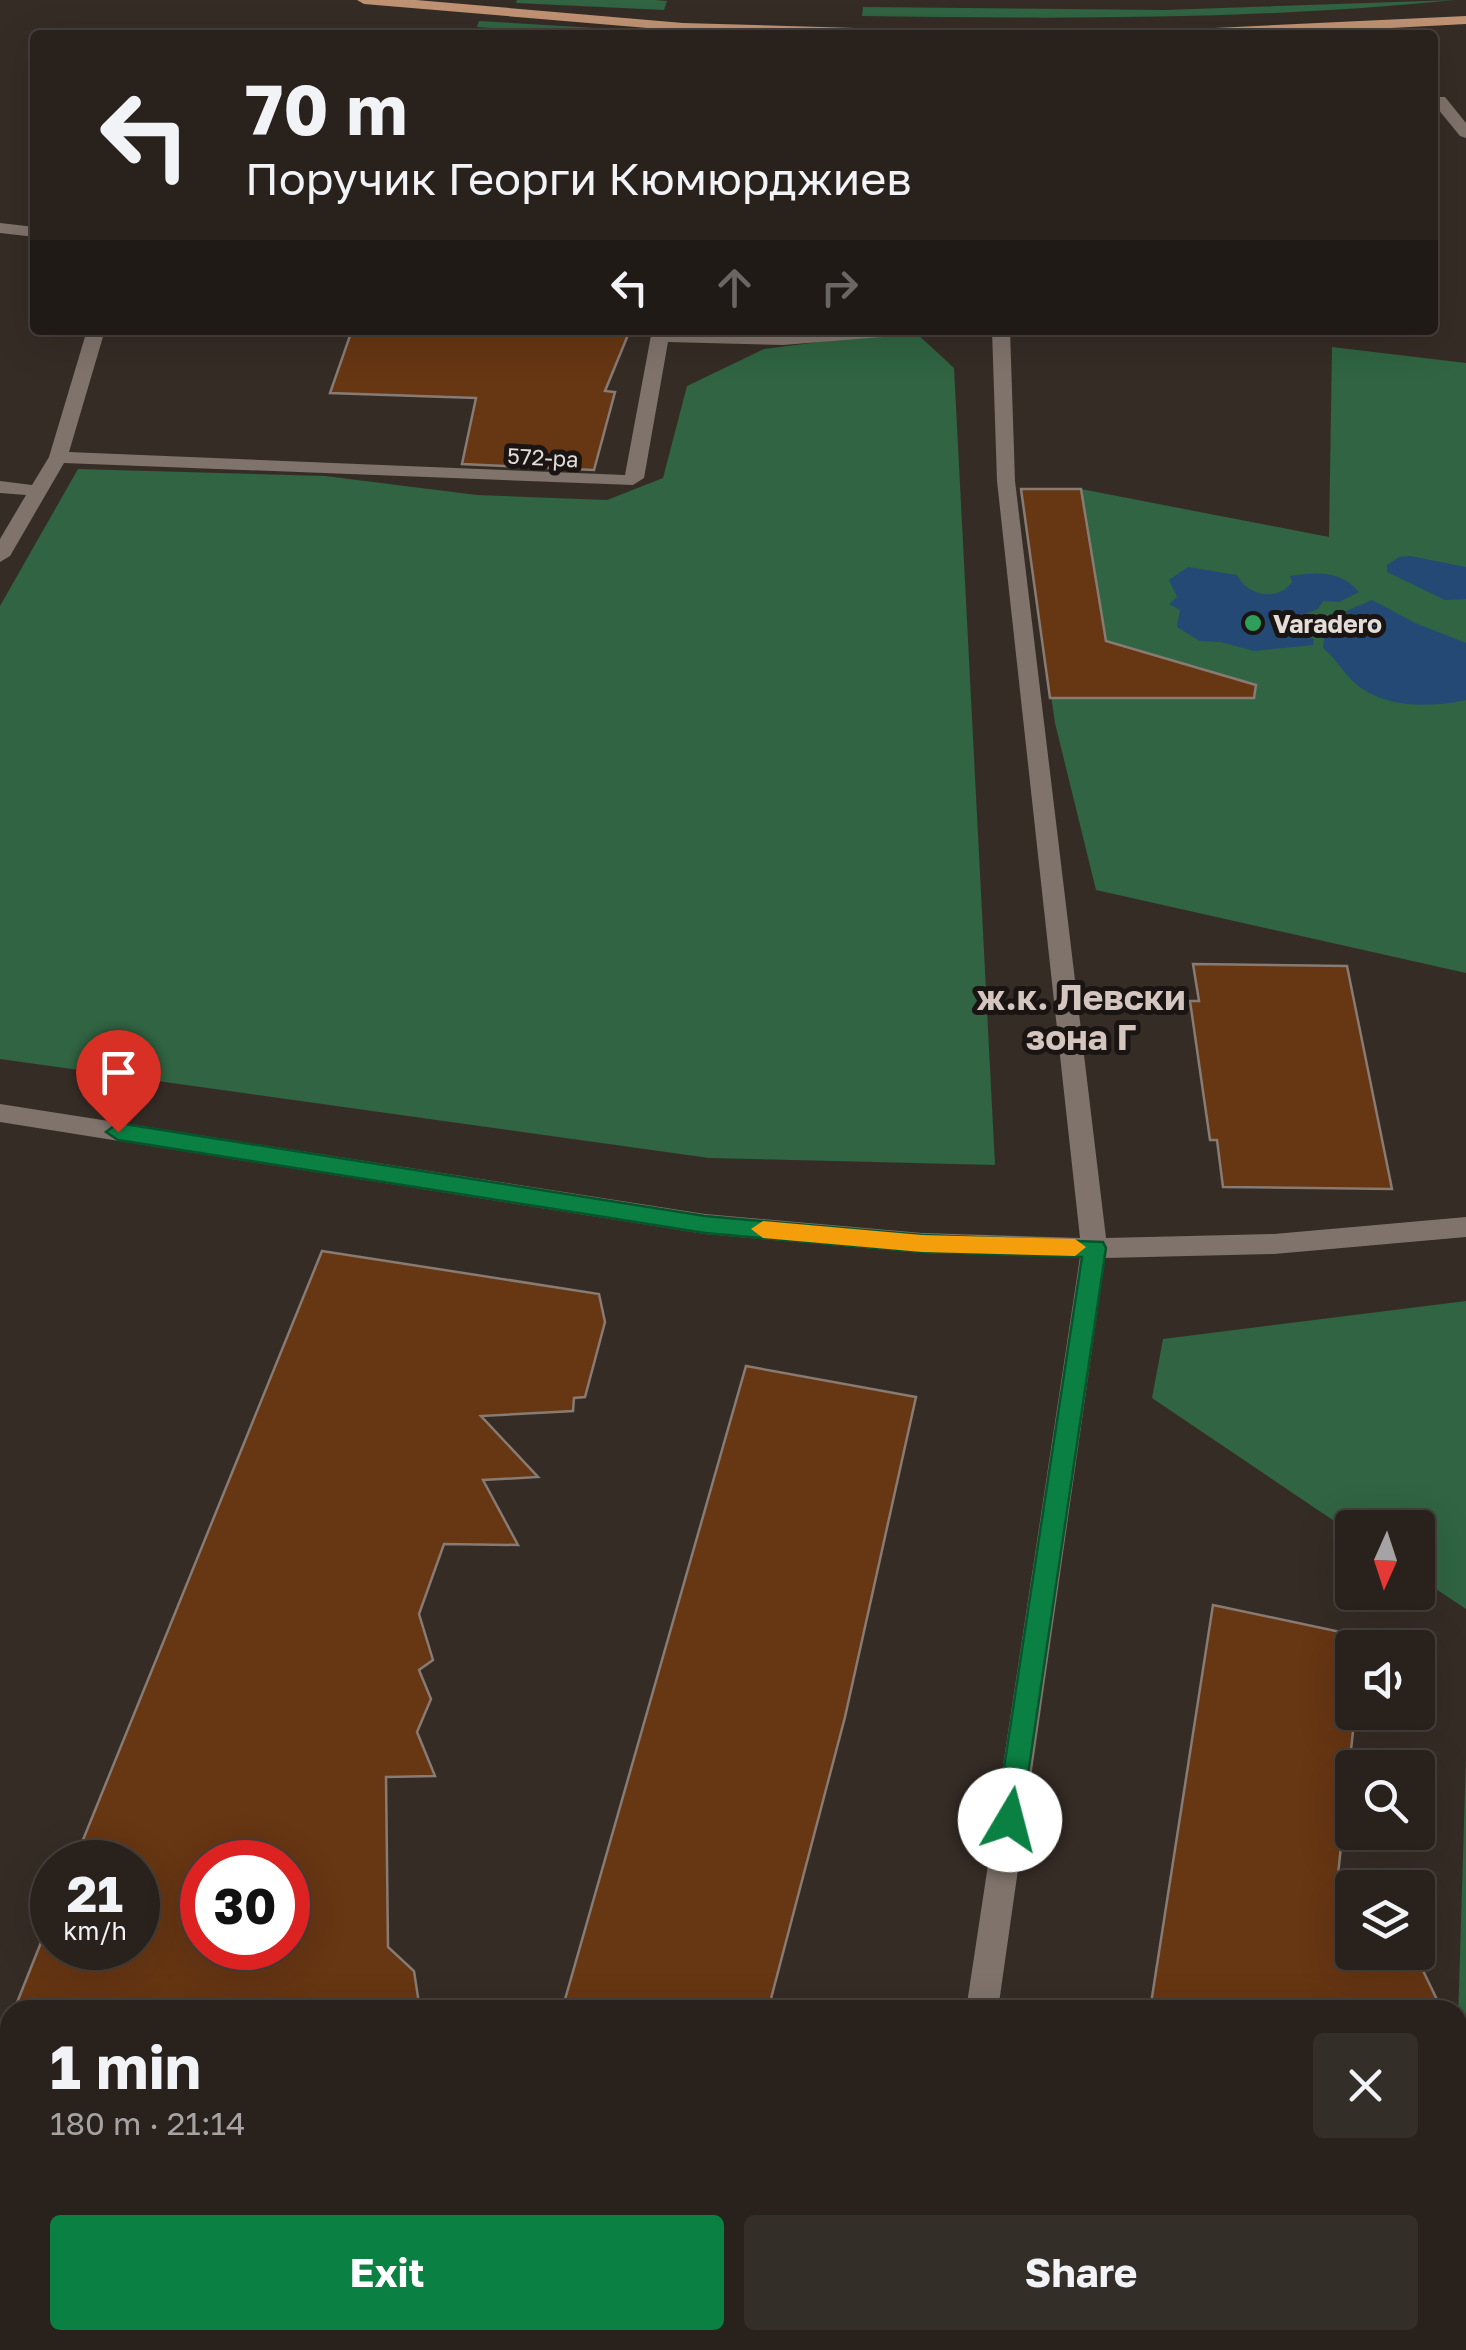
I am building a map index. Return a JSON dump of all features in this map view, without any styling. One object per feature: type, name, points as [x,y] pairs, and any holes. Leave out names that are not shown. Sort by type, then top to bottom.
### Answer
[{"type":"main road","points":[[364,0],[683,27],[773,30]]},
{"type":"main road","points":[[1271,30],[1466,20]]},
{"type":"street","points":[[1439,100],[1466,133]]},
{"type":"street","points":[[0,228],[30,231]]},
{"type":"street","points":[[0,556],[58,458],[95,335]]},
{"type":"street","name":"572-ра","points":[[58,458],[626,481],[634,478],[660,335]]},
{"type":"street","name":"572-ра","points":[[680,335],[783,340],[845,335]]},
{"type":"street","points":[[983,2000],[1094,1248],[1006,481],[1001,335]]},
{"type":"street","points":[[0,487],[38,491]]},
{"type":"street","points":[[0,1113],[705,1224],[922,1244],[1094,1248],[1274,1244],[1466,1227]]},
{"type":"green space","points":[[1455,0],[1233,15],[862,16],[863,7],[1164,10]]},
{"type":"green space","points":[[667,1],[664,10],[516,3]]},
{"type":"green space","points":[[479,21],[626,30],[522,30],[477,27]]},
{"type":"green space","points":[[874,335],[918,335],[954,368],[995,1165],[709,1158],[0,1059],[0,606],[78,469],[325,476],[477,495],[607,500],[663,478],[687,386],[764,349]]},
{"type":"green space","name":"Varadero","points":[[1332,347],[1466,363],[1466,973],[1096,890],[1055,723],[1021,489],[1081,489],[1329,537]]},
{"type":"green space","points":[[1466,1301],[1466,1609],[1435,1588],[1435,1510],[1335,1510],[1335,1522],[1152,1398],[1163,1339]]},
{"type":"green space","points":[[1466,1756],[1466,2000],[1459,2000]]},
{"type":"water","points":[[1399,557],[1466,567],[1466,599],[1445,600],[1387,572],[1387,565]]},
{"type":"water","points":[[1188,567],[1237,575],[1248,588],[1263,594],[1286,588],[1292,582],[1290,576],[1319,574],[1336,576],[1359,592],[1339,602],[1323,601],[1318,609],[1288,620],[1300,637],[1314,639],[1313,645],[1254,651],[1200,641],[1177,627],[1180,610],[1169,604],[1177,597],[1169,580]]},
{"type":"water","points":[[1372,600],[1415,623],[1466,643],[1466,700],[1423,705],[1394,702],[1367,692],[1351,680],[1323,648],[1324,638],[1339,635],[1354,622],[1346,611]]},
{"type":"building","points":[[350,335],[628,335],[605,391],[615,392],[594,470],[462,464],[476,398],[330,393]]},
{"type":"building","points":[[1021,489],[1081,489],[1106,641],[1256,685],[1254,698],[1050,698]]},
{"type":"building","points":[[1193,964],[1347,966],[1392,1189],[1223,1187],[1217,1140],[1210,1140],[1190,1001],[1199,1001]]},
{"type":"building","points":[[322,1251],[599,1294],[605,1322],[585,1397],[574,1398],[573,1411],[481,1416],[538,1477],[483,1480],[518,1545],[444,1544],[419,1614],[433,1660],[419,1670],[431,1699],[417,1732],[435,1776],[386,1777],[388,1947],[414,1971],[418,2000],[18,2000],[30,1970],[160,1970],[160,1840],[83,1840]]},
{"type":"building","points":[[746,1366],[916,1397],[845,1717],[771,2000],[565,2000]]},
{"type":"building","points":[[1213,1605],[1335,1631],[1335,1730],[1353,1730],[1351,1750],[1335,1750],[1335,1850],[1341,1850],[1339,1870],[1335,1870],[1335,1970],[1423,1970],[1437,2000],[1152,2000]]},
{"type":"slow traffic","points":[[763,1229],[922,1244],[1075,1247]]},
{"type":"place","name":"Varadero","points":[[1253,623]]},
{"type":"district","name":"ж.к. Левски зона Г","points":[[1081,1017]]},
{"type":"route","points":[[118,1132],[705,1224],[922,1244],[1094,1248],[1010,1820]]}]
